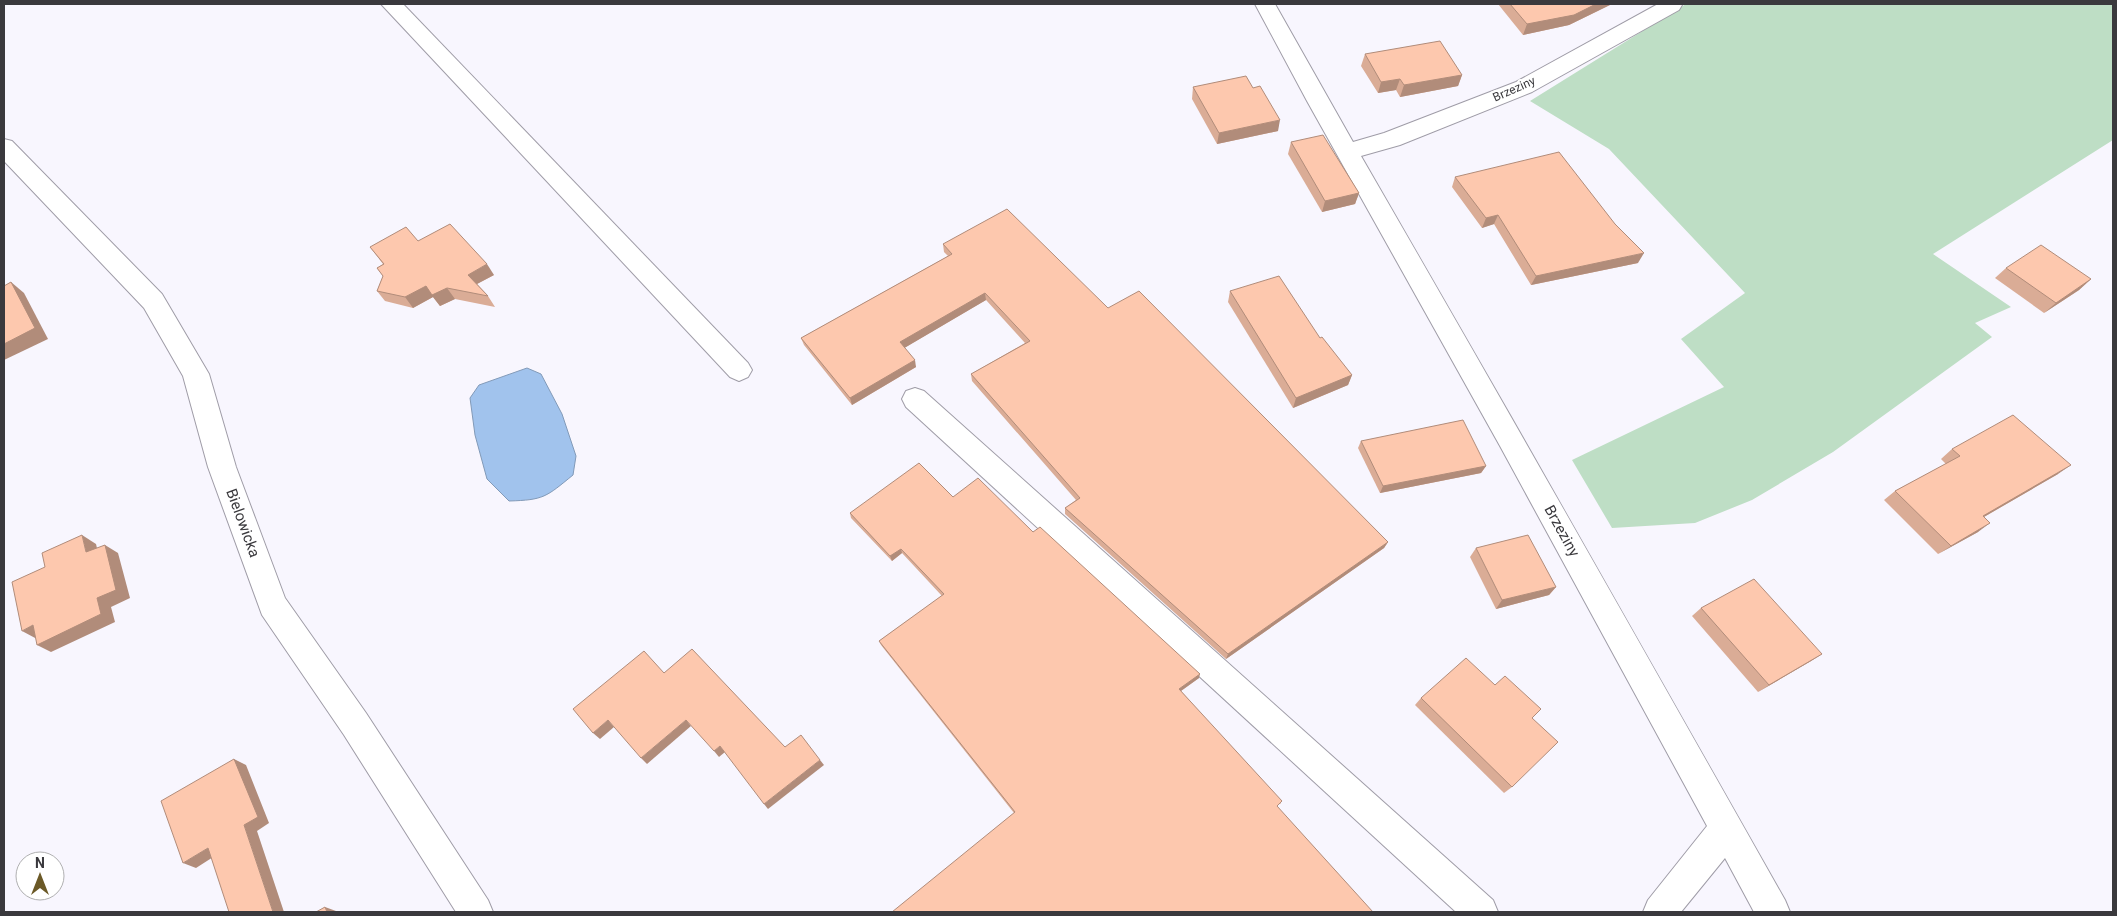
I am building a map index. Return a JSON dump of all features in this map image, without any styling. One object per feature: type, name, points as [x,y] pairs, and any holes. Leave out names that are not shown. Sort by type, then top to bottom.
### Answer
[{"type":"street","points":[[391,4],[739,370]]},
{"type":"street","name":"Brzeziny","points":[[1265,4],[1510,438],[1773,912]]},
{"type":"street","name":"Brzeziny","points":[[1347,152],[1392,139],[1524,87],[1672,4]]},
{"type":"street","name":"Bielowicka","points":[[4,147],[153,301],[196,374],[222,467],[273,605],[354,724],[476,912]]},
{"type":"street","points":[[915,399],[1480,912]]},
{"type":"street","points":[[1660,912],[1727,828]]},
{"type":"green space","points":[[1686,4],[2113,4],[2113,140],[1933,254],[2011,307],[1975,323],[1992,337],[1833,452],[1752,500],[1695,523],[1612,528],[1572,460],[1724,387],[1681,339],[1745,293],[1609,149],[1530,101]]},
{"type":"water","points":[[527,368],[541,374],[562,414],[576,456],[573,475],[550,493],[530,500],[509,501],[487,479],[475,435],[470,398],[479,385]]},
{"type":"building","points":[[1510,4],[1596,4],[1574,15],[1527,24]]},
{"type":"building","points":[[1440,41],[1462,75],[1404,85],[1400,79],[1381,82],[1365,54]]},
{"type":"building","points":[[1246,76],[1253,88],[1260,86],[1280,120],[1219,133],[1193,87]]},
{"type":"building","points":[[1323,135],[1359,193],[1325,201],[1291,142]]},
{"type":"building","points":[[1559,152],[1615,224],[1644,253],[1536,276],[1498,215],[1486,218],[1455,177]]},
{"type":"building","points":[[1007,209],[1108,308],[1139,291],[1388,542],[1228,654],[1065,508],[1080,498],[971,374],[1030,341],[985,293],[900,342],[915,360],[850,398],[801,338],[952,254],[943,244]]},
{"type":"building","points":[[450,224],[487,264],[468,275],[488,296],[447,288],[432,295],[426,286],[405,297],[377,291],[383,276],[377,268],[384,264],[370,247],[406,227],[418,241]]},
{"type":"building","points":[[2041,245],[2091,279],[2056,303],[2006,268]]},
{"type":"building","points":[[1279,276],[1320,338],[1322,337],[1352,375],[1296,398],[1230,291]]},
{"type":"building","points":[[11,282],[35,328],[4,344],[4,286]]},
{"type":"building","points":[[2013,415],[2071,465],[1983,516],[1990,523],[1951,546],[1895,491],[1960,456],[1952,449]]},
{"type":"building","points":[[1463,420],[1486,466],[1383,486],[1361,441]]},
{"type":"building","points":[[919,463],[953,497],[978,478],[1033,532],[1040,527],[1200,674],[1179,689],[1282,801],[1277,806],[1373,912],[892,912],[1015,812],[879,641],[944,594],[901,549],[890,556],[850,513]]},
{"type":"building","points":[[82,535],[86,552],[105,545],[116,590],[97,598],[101,614],[37,645],[33,625],[22,631],[12,582],[45,567],[42,553]]},
{"type":"building","points":[[1528,535],[1556,587],[1502,600],[1476,548]]},
{"type":"building","points":[[1754,579],[1822,654],[1769,685],[1701,608]]},
{"type":"building","points":[[692,649],[785,747],[801,735],[820,760],[764,804],[720,746],[714,751],[686,720],[641,758],[608,720],[593,733],[573,709],[644,651],[664,673]]},
{"type":"building","points":[[1466,658],[1495,685],[1505,676],[1541,709],[1532,718],[1558,742],[1512,787],[1421,698]]},
{"type":"building","points":[[234,759],[258,817],[244,825],[273,912],[229,912],[208,848],[183,863],[161,801]]},
{"type":"building","points":[[325,907],[327,912],[316,912]]}]
